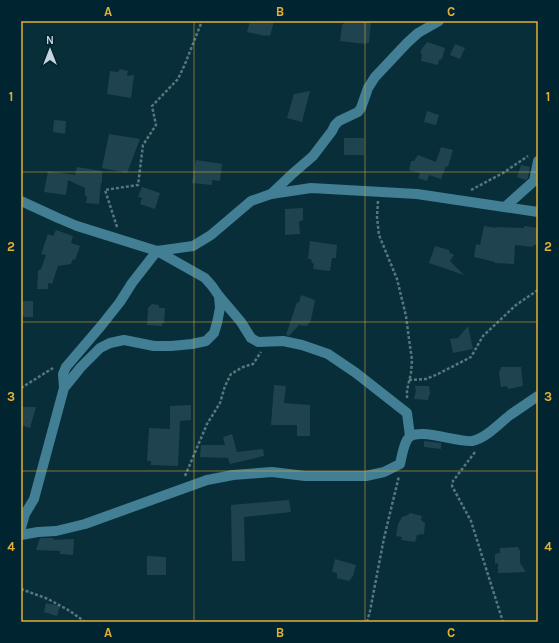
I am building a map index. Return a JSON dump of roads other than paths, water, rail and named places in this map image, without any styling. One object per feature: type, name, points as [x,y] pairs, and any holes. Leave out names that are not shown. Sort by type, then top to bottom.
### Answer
[{"type":"street","points":[[271,194],[313,156],[332,131],[335,124],[358,112],[361,108],[368,88],[375,77],[407,43],[418,33],[439,21]]},
{"type":"street","points":[[505,207],[534,181],[536,157]]},
{"type":"street","points":[[21,528],[25,514],[34,499],[64,388],[63,374],[66,367],[120,302],[132,283],[157,251],[193,246],[211,235],[251,201],[271,194],[311,188],[417,194],[538,212]]},
{"type":"street","points":[[21,201],[58,218],[157,251],[205,278],[241,322],[251,338],[258,342],[283,341],[302,345],[328,354],[356,372],[407,413],[410,436],[407,440],[400,464],[384,472],[366,476],[305,476],[272,472],[233,475],[207,480],[85,524],[56,531],[21,535]]},
{"type":"street","points":[[64,388],[100,348],[110,343],[124,340],[154,346],[171,346],[206,341],[214,333],[218,323],[220,308],[219,296]]},
{"type":"street","points":[[410,436],[420,434],[472,441],[484,435],[538,396]]}]
